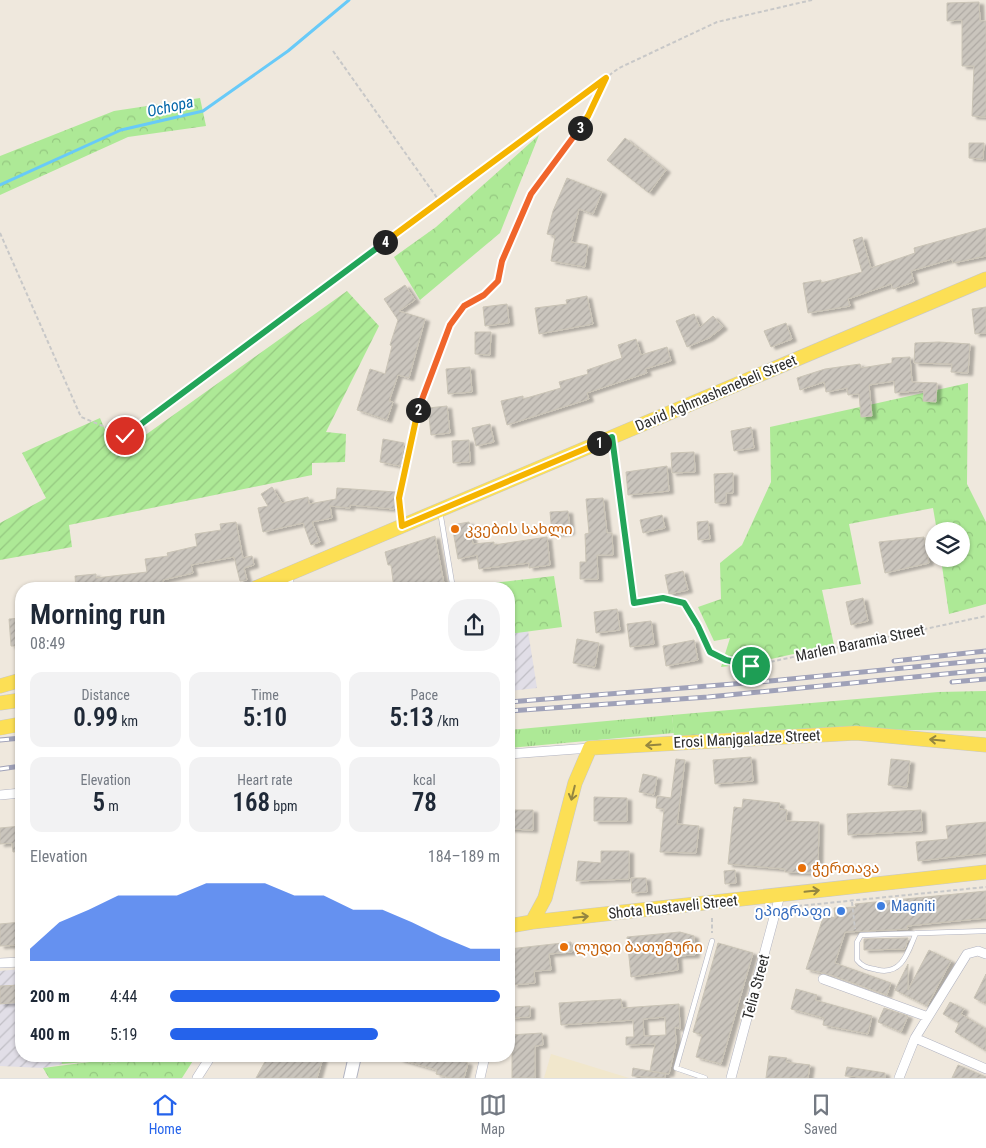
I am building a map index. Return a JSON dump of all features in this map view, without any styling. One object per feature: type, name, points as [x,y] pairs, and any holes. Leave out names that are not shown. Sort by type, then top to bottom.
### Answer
[{"type":"main road","name":"David Aghmashenebeli Street","points":[[269,582],[986,279]]},
{"type":"main road","points":[[0,686],[15,682]]},
{"type":"main road","points":[[0,704],[15,701]]},
{"type":"main road","points":[[0,728],[15,725]]},
{"type":"main road","name":"Erosi Manjgaladze Street","points":[[590,748],[856,733],[986,745]]},
{"type":"main road","points":[[532,922],[546,898],[575,783],[590,748]]},
{"type":"main road","name":"Shota Rustaveli Street","points":[[515,925],[986,872]]},
{"type":"street","points":[[288,574],[289,582]]},
{"type":"street","name":"Erosi Manjgaladze Street","points":[[515,754],[590,748]]},
{"type":"street","points":[[0,796],[15,794]]},
{"type":"street","name":"Telia Street","points":[[731,1078],[780,895]]},
{"type":"street","points":[[899,1078],[915,1038],[967,954],[978,951],[986,954]]},
{"type":"street","points":[[0,963],[15,962]]},
{"type":"street","points":[[823,979],[928,1017]]},
{"type":"street","points":[[915,1038],[986,1069]]},
{"type":"street","points":[[198,1078],[207,1062]]},
{"type":"street","points":[[350,1078],[354,1062]]},
{"type":"street","points":[[480,1078],[484,1062]]},
{"type":"lane","points":[[402,526],[399,498],[418,411],[450,325],[464,306],[484,295],[498,281],[502,261],[531,194]]},
{"type":"lane","points":[[612,437],[634,603]]},
{"type":"lane","points":[[440,510],[452,582]]},
{"type":"lane","points":[[916,933],[903,963],[897,969],[886,972],[867,968],[857,960],[857,942],[861,935],[916,933],[986,932]]},
{"type":"lane","points":[[705,1078],[676,1068],[712,941]]},
{"type":"path","points":[[0,233],[81,417],[125,436],[619,68],[717,22],[812,0]]},
{"type":"path","points":[[333,51],[440,202]]},
{"type":"path","points":[[531,194],[588,116],[606,78]]},
{"type":"path","name":"Marlen Baramia Street","points":[[634,603],[663,598],[684,603],[698,626],[710,652],[726,660],[751,666],[986,616]]},
{"type":"path","points":[[798,906],[986,887]]},
{"type":"path","points":[[712,918],[712,941]]},
{"type":"shaded area","points":[[528,631],[537,688],[515,690],[515,633]]},
{"type":"shaded area","points":[[15,970],[15,1062],[62,1062],[62,1064],[43,1068],[0,1066],[0,971]]},
{"type":"shaded area","points":[[551,1054],[629,1078],[544,1078]]},
{"type":"green space","points":[[200,98],[206,126],[128,137],[0,195],[0,156],[114,111]]},
{"type":"green space","points":[[539,135],[500,233],[420,300],[394,257],[436,227]]},
{"type":"green space","points":[[347,291],[379,326],[326,432],[346,434],[345,462],[312,463],[312,475],[69,525],[72,547],[0,560],[0,523],[46,498],[22,453],[100,418],[116,456]]},
{"type":"green space","points":[[968,383],[967,484],[986,522],[986,604],[949,614],[942,567],[970,567],[970,522],[935,522],[933,508],[849,524],[861,584],[822,590],[834,645],[753,663],[721,667],[730,638],[714,641],[698,607],[721,599],[720,563],[742,545],[771,482],[770,427]]},
{"type":"green space","points":[[554,576],[562,627],[515,633],[515,582],[502,582]]},
{"type":"green space","points":[[986,691],[986,731],[839,729],[674,737],[672,715],[938,692]]},
{"type":"green space","points":[[672,715],[674,733],[515,747],[515,729]]},
{"type":"green space","points":[[62,1062],[85,1062],[62,1064]]},
{"type":"green space","points":[[89,1062],[112,1064],[117,1062],[192,1062],[182,1078],[49,1078],[43,1068]]},
{"type":"building","points":[[979,2],[980,21],[986,21],[986,117],[972,116],[974,66],[962,66],[962,20],[947,21],[947,3]]},
{"type":"building","points":[[625,138],[666,170],[649,193],[607,160]]},
{"type":"building","points":[[969,143],[984,143],[983,159],[969,158]]},
{"type":"building","points":[[567,178],[602,192],[593,214],[579,209],[571,242],[588,245],[585,267],[551,261],[555,236],[547,234],[553,211]]},
{"type":"building","points":[[986,228],[986,256],[953,263],[952,259],[911,271],[914,282],[893,289],[891,284],[848,299],[850,306],[808,313],[803,283],[821,280],[821,283],[862,272],[853,240],[862,237],[871,268],[915,253],[914,248]]},
{"type":"building","points":[[405,285],[415,300],[399,311],[425,319],[409,378],[398,375],[389,401],[393,402],[387,420],[357,410],[370,369],[385,374],[392,346],[390,345],[398,320],[384,299]]},
{"type":"building","points":[[587,296],[593,324],[539,334],[535,308],[567,304],[566,300]]},
{"type":"building","points":[[507,304],[509,323],[485,326],[483,307]]},
{"type":"building","points":[[986,307],[986,333],[975,334],[972,309]]},
{"type":"building","points":[[694,314],[700,327],[713,316],[723,327],[709,338],[687,347],[676,321]]},
{"type":"building","points":[[786,323],[792,339],[771,347],[764,331]]},
{"type":"building","points":[[475,332],[491,332],[490,355],[475,354]]},
{"type":"building","points":[[636,339],[641,355],[667,347],[671,361],[645,369],[647,373],[587,393],[589,399],[507,425],[501,401],[523,396],[523,399],[561,388],[559,382],[588,374],[587,370],[622,358],[618,345]]},
{"type":"building","points":[[915,343],[970,344],[968,373],[951,372],[952,364],[914,363]]},
{"type":"building","points":[[910,357],[912,382],[937,383],[936,402],[923,401],[924,390],[895,393],[894,381],[869,385],[872,416],[861,417],[859,394],[848,395],[847,388],[826,392],[824,382],[800,390],[797,378],[825,369],[860,364],[861,368],[892,363],[892,358]]},
{"type":"building","points":[[470,367],[472,392],[448,394],[446,369]]},
{"type":"building","points":[[447,406],[450,433],[431,435],[428,408]]},
{"type":"building","points":[[490,424],[494,442],[476,446],[472,428]]},
{"type":"building","points":[[751,427],[754,448],[734,451],[731,431]]},
{"type":"building","points":[[383,439],[404,443],[400,466],[380,462]]},
{"type":"building","points":[[469,440],[470,462],[453,463],[452,441]]},
{"type":"building","points":[[694,452],[695,472],[672,473],[671,453]]},
{"type":"building","points":[[667,466],[669,491],[628,495],[626,472]]},
{"type":"building","points":[[733,473],[733,493],[726,493],[726,503],[715,503],[714,474]]},
{"type":"building","points":[[272,487],[282,503],[308,497],[309,504],[336,499],[337,488],[396,492],[394,509],[350,505],[350,508],[330,506],[332,518],[312,522],[320,542],[311,545],[303,523],[263,532],[258,508],[268,506],[261,494]]},
{"type":"building","points":[[603,498],[607,533],[612,533],[613,555],[597,555],[598,579],[580,579],[580,562],[586,562],[585,534],[589,533],[586,499]]},
{"type":"building","points":[[568,511],[570,532],[552,534],[550,512]]},
{"type":"building","points":[[662,515],[665,528],[643,533],[640,520]]},
{"type":"building","points":[[708,521],[710,539],[698,540],[697,522]]},
{"type":"building","points":[[236,522],[243,558],[252,556],[254,565],[244,568],[247,580],[240,581],[234,557],[191,565],[193,573],[163,580],[164,582],[75,582],[75,576],[96,574],[96,578],[147,572],[145,559],[168,556],[167,553],[197,546],[195,534],[221,530],[220,524]]},
{"type":"building","points":[[469,522],[473,544],[494,542],[494,545],[547,537],[550,565],[529,568],[529,563],[479,569],[477,555],[458,559],[452,525]]},
{"type":"building","points":[[435,536],[444,582],[393,582],[391,565],[388,565],[385,552]]},
{"type":"building","points":[[924,537],[925,564],[885,573],[879,542]]},
{"type":"building","points":[[683,571],[688,590],[669,594],[665,575]]},
{"type":"building","points":[[863,598],[868,621],[851,625],[846,602]]},
{"type":"building","points":[[617,609],[620,630],[596,633],[594,612]]},
{"type":"building","points":[[15,618],[15,646],[11,646],[9,619]]},
{"type":"building","points":[[651,621],[654,644],[630,647],[627,624]]},
{"type":"building","points":[[577,639],[599,643],[595,667],[573,663]]},
{"type":"building","points":[[694,640],[698,660],[666,666],[663,646]]},
{"type":"building","points":[[751,757],[753,781],[715,784],[713,760]]},
{"type":"building","points":[[676,759],[685,760],[677,824],[699,826],[696,853],[660,852],[664,809],[656,808],[657,796],[671,798]]},
{"type":"building","points":[[891,759],[910,761],[907,787],[888,785]]},
{"type":"building","points":[[643,774],[657,777],[654,795],[639,792]]},
{"type":"building","points":[[594,797],[627,798],[627,821],[594,821]]},
{"type":"building","points":[[743,799],[780,803],[779,809],[787,810],[786,821],[819,822],[818,873],[785,872],[785,869],[728,864],[734,807],[742,808]]},
{"type":"building","points":[[515,810],[533,810],[533,830],[515,829]]},
{"type":"building","points":[[921,810],[922,831],[848,835],[847,814]]},
{"type":"building","points":[[986,822],[986,853],[918,861],[916,842],[948,839],[946,826]]},
{"type":"building","points":[[15,827],[15,852],[13,852],[12,843],[0,844],[0,828]]},
{"type":"building","points":[[601,851],[629,851],[629,879],[576,881],[578,861],[601,863]]},
{"type":"building","points":[[735,870],[736,883],[725,884],[724,871]]},
{"type":"building","points":[[631,878],[646,878],[647,892],[632,893]]},
{"type":"building","points":[[986,891],[986,918],[907,926],[908,929],[845,932],[835,963],[891,983],[887,995],[831,975],[806,969],[824,915],[835,918],[834,908],[856,907],[855,904]]},
{"type":"building","points":[[15,923],[15,945],[0,946],[0,924]]},
{"type":"building","points":[[680,932],[694,936],[695,955],[677,956],[678,970],[631,977],[627,937]]},
{"type":"building","points":[[908,938],[905,949],[864,950],[864,939]]},
{"type":"building","points":[[571,942],[572,952],[549,954],[551,970],[534,971],[535,983],[515,985],[515,948]]},
{"type":"building","points":[[718,943],[753,953],[721,1064],[696,1057],[702,1035],[693,1032]]},
{"type":"building","points":[[929,950],[951,961],[927,1006],[895,990],[908,964],[908,990]]},
{"type":"building","points":[[986,974],[986,1004],[974,998]]},
{"type":"building","points":[[15,985],[15,1003],[0,1004],[0,986]]},
{"type":"building","points":[[796,989],[817,995],[815,1000],[872,1016],[868,1034],[823,1025],[824,1018],[791,1009]]},
{"type":"building","points":[[621,999],[622,1008],[679,1004],[680,1029],[675,1027],[676,1042],[669,1074],[650,1071],[655,1044],[626,1045],[626,1037],[634,1037],[633,1020],[561,1025],[559,1003]],"holes":[[[665,1017],[666,1035],[644,1036],[643,1019]]]},
{"type":"building","points":[[950,1002],[964,1009],[961,1014],[986,1029],[986,1051],[955,1032],[959,1023],[943,1014]]},
{"type":"building","points":[[530,1006],[530,1017],[515,1018],[515,1007]]},
{"type":"building","points":[[884,1008],[908,1016],[901,1032],[878,1022]]},
{"type":"building","points":[[542,1033],[543,1045],[535,1046],[535,1078],[512,1078],[512,1062],[515,1062],[515,1035]]},
{"type":"building","points":[[769,1056],[787,1058],[786,1062],[810,1065],[808,1078],[766,1078]]},
{"type":"building","points":[[265,1062],[322,1062],[317,1078],[256,1078]]},
{"type":"building","points":[[409,1062],[468,1063],[464,1078],[450,1078],[436,1074],[437,1070]]},
{"type":"building","points":[[958,1065],[986,1077],[986,1078],[952,1078]]},
{"type":"building","points":[[847,1067],[885,1073],[885,1078],[845,1076]]},
{"type":"building","points":[[633,1068],[665,1074],[665,1078],[632,1076]]},
{"type":"waterway","name":"Ochopa","points":[[0,185],[121,130],[203,111],[288,51],[349,0]]},
{"type":"railway","points":[[894,661],[986,651]]},
{"type":"railway","points":[[515,702],[770,681],[986,660]]},
{"type":"railway","points":[[515,711],[708,697],[986,670]]},
{"type":"railway","points":[[952,682],[986,679]]},
{"type":"railway","points":[[0,740],[15,739]]},
{"type":"railway","points":[[0,769],[15,767]]},
{"type":"place","name":"კვების სახლი","points":[[455,529]]},
{"type":"place","name":"ჭერთავა","points":[[802,868]]},
{"type":"place","name":"Magniti","points":[[881,906]]},
{"type":"place","name":"ეპიგრაფი","points":[[841,911]]},
{"type":"place","name":"ლუდი ბათუმური","points":[[564,947]]},
{"type":"route","points":[[125,436],[606,78],[588,116],[531,194],[502,261],[498,281],[484,295],[464,306],[450,325],[418,411],[399,498],[402,526],[612,437],[634,603],[663,598],[684,603],[698,626],[710,652],[726,660],[751,666]]}]
